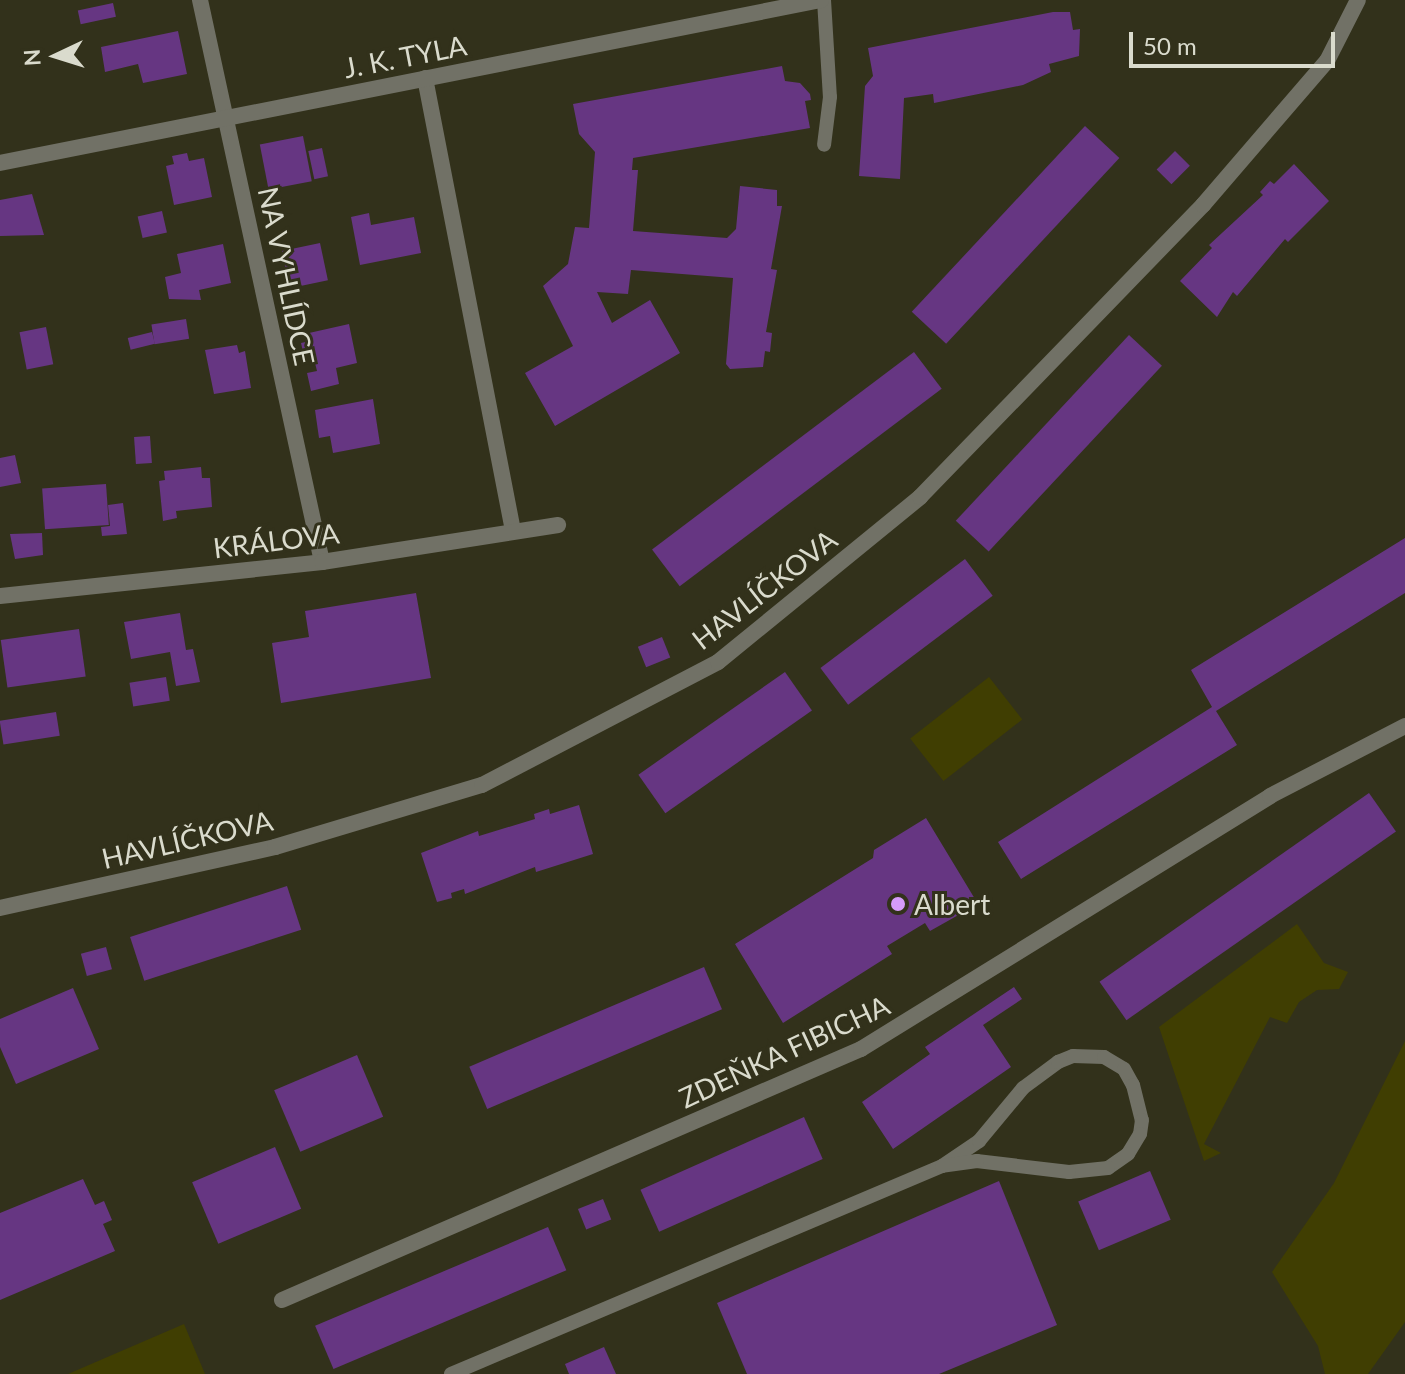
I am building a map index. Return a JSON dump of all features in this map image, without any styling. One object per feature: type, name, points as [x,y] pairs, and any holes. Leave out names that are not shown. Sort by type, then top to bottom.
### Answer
[{"type":"street","name":"NA VYHLÍDCE","points":[[200,0],[322,562]]},
{"type":"street","name":"J. K. TYLA","points":[[0,163],[822,0]]},
{"type":"street","name":"HAVLÍČKOVA","points":[[0,908],[275,847],[469,789],[573,742],[718,662],[920,497],[1203,205],[1327,61],[1358,0]]},
{"type":"street","points":[[425,78],[513,532]]},
{"type":"street","name":"KRÁLOVA","points":[[0,596],[322,562],[558,525]]},
{"type":"street","name":"ZDEŇKA FIBICHA","points":[[282,1300],[861,1049],[1270,796],[1405,726]]},
{"type":"lane","points":[[822,0],[830,97],[824,145]]},
{"type":"lane","points":[[451,1374],[942,1166],[979,1141],[1037,1075],[1073,1056],[1115,1062],[1133,1085],[1142,1120],[1140,1134],[1128,1154],[1108,1168],[1069,1172],[977,1161],[942,1166]]},
{"type":"shaded area","points":[[989,677],[1022,720],[943,781],[910,739]]},
{"type":"shaded area","points":[[1297,924],[1324,963],[1348,972],[1339,989],[1317,990],[1299,1002],[1287,1023],[1270,1017],[1204,1144],[1221,1153],[1204,1161],[1159,1027]]},
{"type":"shaded area","points":[[1405,1041],[1405,1322],[1368,1374],[1325,1374],[1318,1346],[1272,1272],[1334,1183]]},
{"type":"shaded area","points":[[184,1324],[205,1374],[68,1374]]},
{"type":"building","points":[[113,3],[116,17],[81,24],[78,10]]},
{"type":"building","points":[[1053,12],[1070,12],[1073,30],[1080,29],[1079,56],[1049,64],[1051,72],[1023,85],[934,103],[933,94],[904,98],[900,179],[859,176],[865,86],[873,76],[868,48]]},
{"type":"building","points":[[178,31],[187,74],[143,83],[138,64],[105,72],[101,47]]},
{"type":"building","points":[[782,66],[785,81],[800,83],[810,94],[811,100],[805,101],[810,128],[633,158],[632,170],[638,170],[633,231],[727,238],[736,229],[740,186],[777,190],[777,206],[782,206],[771,269],[777,270],[766,332],[772,333],[770,352],[765,351],[763,367],[730,369],[726,364],[733,278],[631,270],[628,294],[597,292],[612,323],[650,300],[680,353],[555,426],[525,373],[573,346],[543,286],[568,264],[575,227],[589,228],[595,152],[579,134],[573,104]]},
{"type":"building","points":[[1085,126],[1119,158],[946,344],[912,312]]},
{"type":"building","points":[[303,136],[312,181],[269,190],[260,144]]},
{"type":"building","points":[[322,148],[328,176],[314,179],[308,151]]},
{"type":"building","points":[[1175,151],[1190,166],[1171,184],[1157,169]]},
{"type":"building","points":[[187,153],[189,161],[204,158],[212,197],[174,205],[166,166],[174,164],[172,156]]},
{"type":"building","points":[[1294,164],[1329,201],[1288,242],[1285,239],[1237,296],[1233,292],[1217,317],[1180,281],[1212,248],[1209,245],[1263,195],[1260,192],[1270,181],[1274,184]]},
{"type":"building","points":[[32,194],[44,235],[0,236],[0,200]]},
{"type":"building","points":[[162,211],[167,232],[143,238],[138,217]]},
{"type":"building","points":[[369,213],[371,225],[414,217],[421,253],[360,265],[351,217]]},
{"type":"building","points":[[320,243],[328,280],[290,288],[282,251]]},
{"type":"building","points":[[223,244],[231,283],[199,290],[201,300],[169,299],[165,277],[181,273],[177,254]]},
{"type":"building","points":[[186,319],[189,339],[155,344],[151,324]]},
{"type":"building","points":[[349,324],[357,363],[336,368],[339,384],[311,391],[307,373],[317,371],[313,355],[304,356],[301,343],[310,341],[309,333]]},
{"type":"building","points":[[46,327],[53,364],[27,369],[19,332]]},
{"type":"building","points":[[152,332],[155,344],[131,350],[128,338]]},
{"type":"building","points":[[1129,335],[1162,366],[989,551],[956,521]]},
{"type":"building","points":[[237,345],[239,353],[245,351],[251,388],[214,394],[205,350]]},
{"type":"building","points":[[914,352],[942,389],[680,586],[652,549]]},
{"type":"building","points":[[373,399],[380,444],[333,453],[330,436],[319,438],[315,410]]},
{"type":"building","points":[[150,436],[152,463],[136,464],[134,437]]},
{"type":"building","points":[[15,455],[21,483],[0,487],[0,458]]},
{"type":"building","points":[[201,467],[202,478],[210,478],[212,507],[176,511],[177,518],[163,521],[159,481],[165,480],[164,471]]},
{"type":"building","points":[[106,484],[109,525],[45,529],[42,488]]},
{"type":"building","points":[[123,503],[127,534],[102,536],[101,527],[110,526],[108,505]]},
{"type":"building","points":[[42,533],[43,555],[15,559],[10,534]]},
{"type":"building","points":[[1405,538],[1405,593],[1216,711],[1237,745],[1021,879],[998,842],[1212,707],[1191,670]]},
{"type":"building","points":[[965,559],[993,596],[848,705],[820,668]]},
{"type":"building","points":[[416,593],[431,678],[281,703],[272,643],[309,637],[305,611]]},
{"type":"building","points":[[180,613],[186,650],[193,649],[200,682],[176,686],[170,652],[131,659],[124,622]]},
{"type":"building","points":[[79,629],[86,677],[7,688],[1,640]]},
{"type":"building","points":[[662,637],[670,657],[646,667],[638,647]]},
{"type":"building","points":[[785,672],[812,711],[665,813],[638,775]]},
{"type":"building","points":[[166,677],[170,701],[133,706],[129,683]]},
{"type":"building","points":[[56,712],[60,736],[3,745],[0,721]]},
{"type":"building","points":[[1369,793],[1396,832],[1126,1020],[1099,982]]},
{"type":"building","points":[[579,805],[593,854],[536,872],[535,867],[465,894],[464,889],[451,893],[452,898],[437,902],[421,853],[478,831],[479,836],[535,819],[534,814],[549,809],[550,814]]},
{"type":"building","points":[[926,818],[978,904],[930,931],[925,923],[887,946],[892,954],[783,1023],[735,944],[873,858],[874,850]]},
{"type":"building","points":[[287,886],[301,930],[144,981],[130,937]]},
{"type":"building","points":[[106,947],[112,969],[87,976],[81,954]]},
{"type":"building","points":[[704,967],[722,1009],[487,1109],[469,1067]]},
{"type":"building","points":[[1014,987],[1022,999],[983,1025],[1011,1067],[893,1149],[862,1102],[930,1054],[925,1047]]},
{"type":"building","points":[[73,988],[99,1049],[16,1084],[0,1047],[0,1019]]},
{"type":"building","points":[[357,1055],[383,1117],[300,1152],[274,1090]]},
{"type":"building","points":[[804,1117],[823,1159],[659,1232],[640,1190]]},
{"type":"building","points":[[275,1147],[301,1209],[218,1244],[192,1182]]},
{"type":"building","points":[[1150,1171],[1171,1220],[1099,1250],[1078,1201]]},
{"type":"building","points":[[83,1179],[95,1205],[104,1201],[112,1220],[103,1224],[115,1251],[0,1300],[0,1213]]},
{"type":"building","points":[[999,1181],[1057,1325],[939,1374],[747,1374],[717,1303]]},
{"type":"building","points":[[603,1199],[611,1219],[586,1230],[578,1209]]},
{"type":"building","points":[[548,1227],[566,1270],[333,1369],[315,1326]]},
{"type":"building","points":[[604,1347],[616,1374],[569,1374],[565,1364]]},
{"type":"place","name":"Albert","points":[[898,904]]}]
